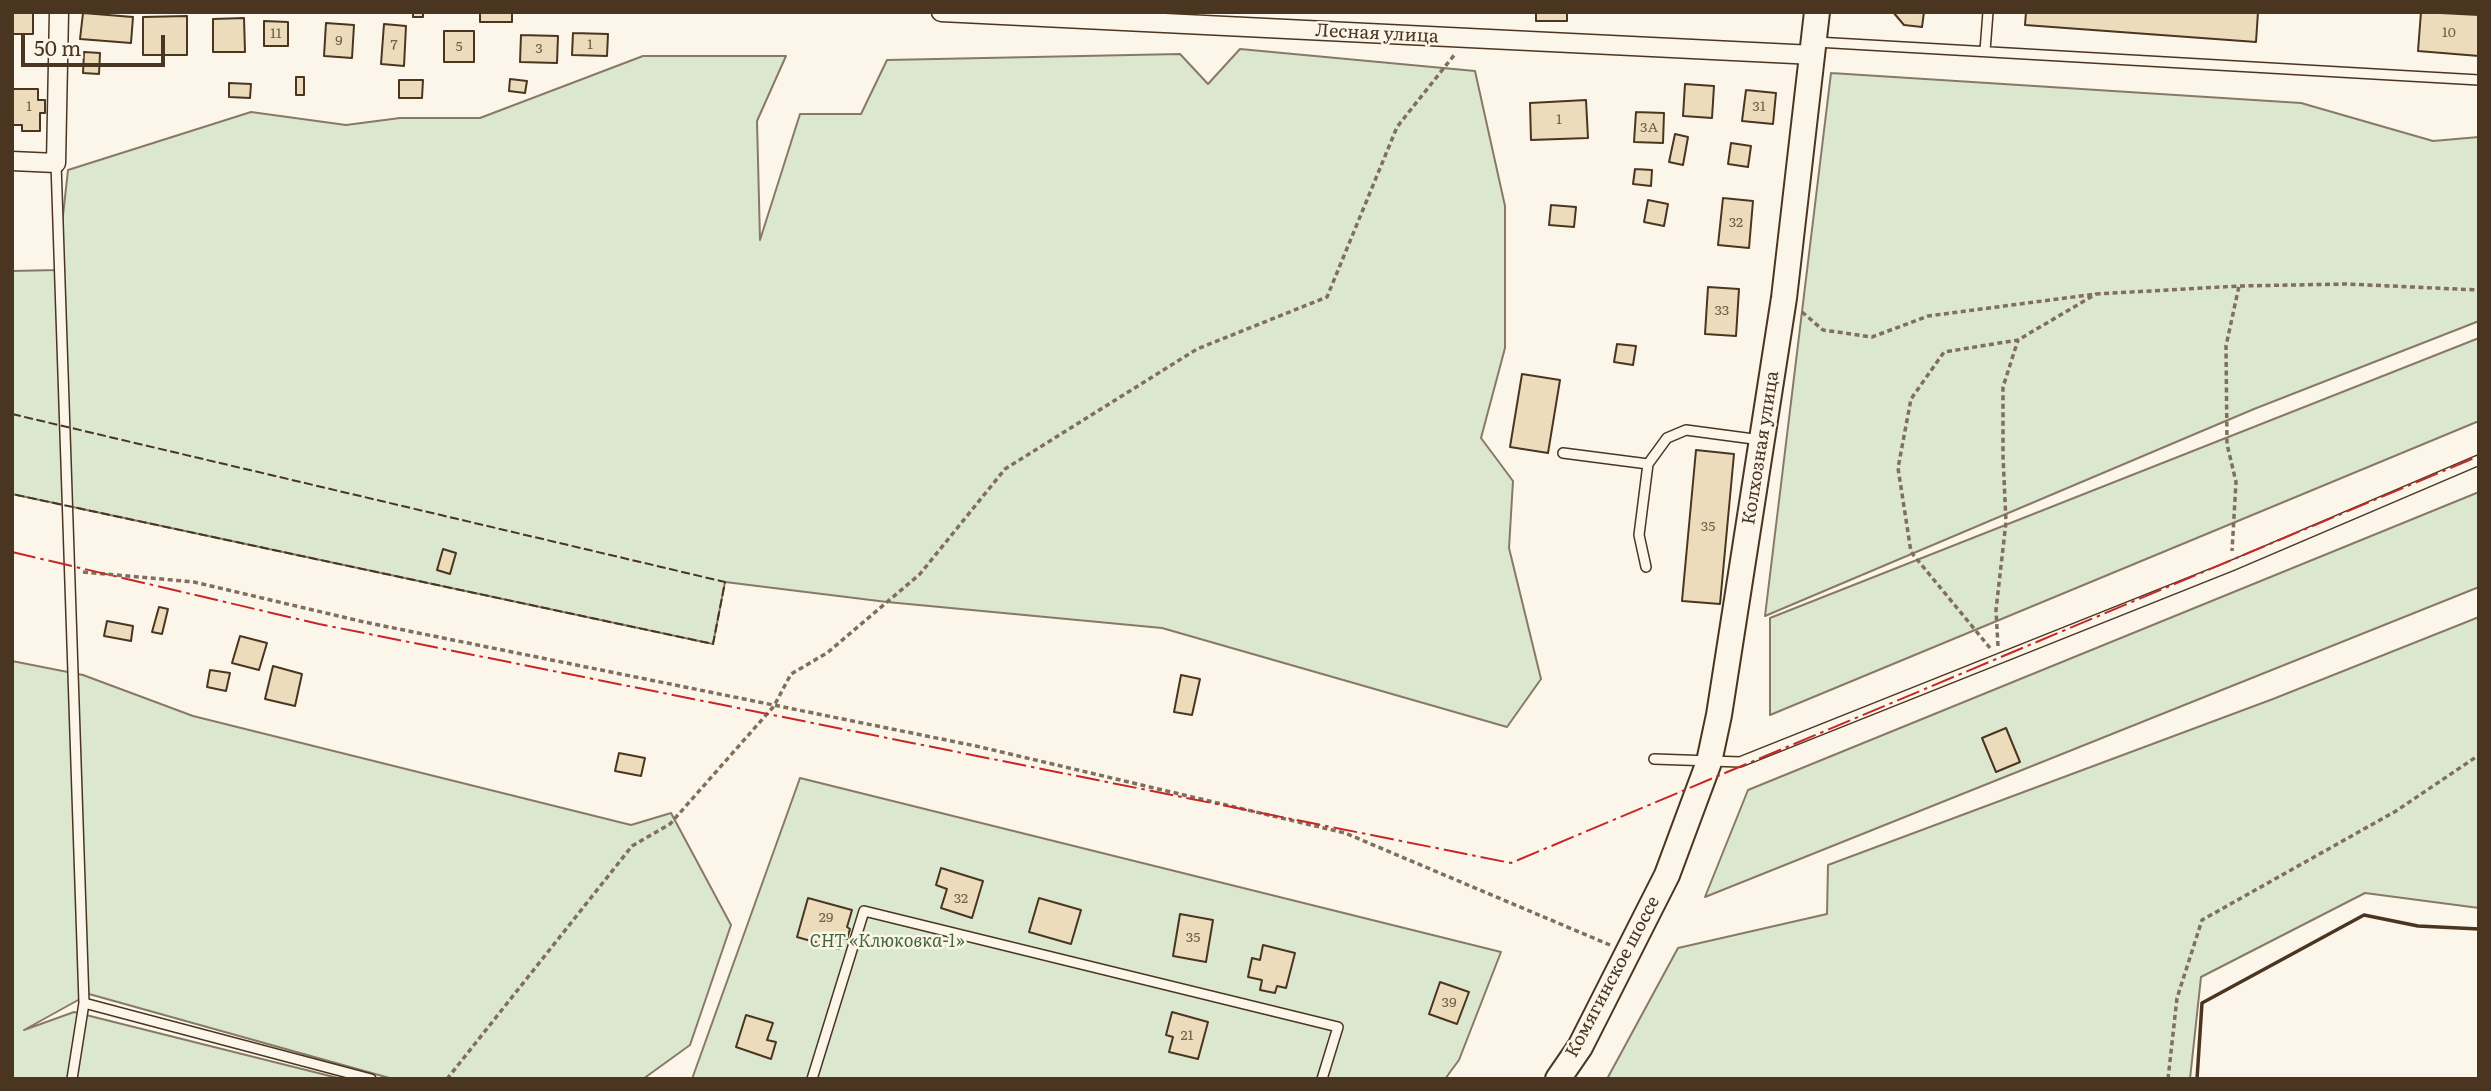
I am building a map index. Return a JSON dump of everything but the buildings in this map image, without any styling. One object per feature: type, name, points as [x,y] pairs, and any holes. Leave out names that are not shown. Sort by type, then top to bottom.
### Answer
[{"type":"street","points":[[12,161],[56,163],[59,12]]},
{"type":"street","name":"Лесная улица","points":[[941,12],[1244,20],[1467,39],[1814,48]]},
{"type":"street","name":"Колхозная улица","points":[[1667,875],[1709,762],[1719,715],[1784,298],[1817,12]]},
{"type":"street","name":"Комягинское шоссе","points":[[1558,1079],[1580,1046],[1667,875]]},
{"type":"lane","points":[[1985,51],[1988,12]]},
{"type":"lane","points":[[1814,48],[1985,51],[2479,79]]},
{"type":"lane","points":[[56,163],[84,1003],[72,1079]]},
{"type":"lane","points":[[1646,567],[1639,535],[1648,464],[1667,438],[1686,430],[1763,440]]},
{"type":"lane","points":[[1563,453],[1648,464]]},
{"type":"lane","points":[[1654,759],[1740,762],[2231,566],[2479,460]]},
{"type":"lane","points":[[812,1079],[864,911],[1338,1027],[1322,1079]]},
{"type":"lane","points":[[84,1003],[371,1079]]},
{"type":"path","points":[[447,1079],[632,846],[670,824],[774,706],[791,674],[827,653],[920,574],[1005,469],[1198,349],[1327,297],[1397,127],[1467,39]]},
{"type":"path","points":[[1784,298],[1823,330],[1872,337],[1928,316],[2095,294],[2239,286],[2346,284],[2479,290]]},
{"type":"path","points":[[2231,566],[2236,482],[2227,444],[2226,346],[2239,286]]},
{"type":"path","points":[[1998,658],[1911,552],[1898,468],[1912,399],[1944,352],[2018,340],[2095,294]]},
{"type":"path","points":[[1998,658],[1996,610],[2006,522],[2003,387],[2018,340]]},
{"type":"path","points":[[70,570],[194,582],[364,622],[976,746],[1345,833],[1628,952]]},
{"type":"path","points":[[2168,1079],[2176,998],[2202,919],[2396,811],[2479,755]]},
{"type":"green space","points":[[1240,49],[1475,71],[1505,206],[1505,348],[1481,438],[1513,481],[1509,548],[1541,679],[1507,727],[1162,628],[887,602],[725,582],[713,644],[12,494],[12,271],[57,270],[68,170],[251,112],[346,125],[400,118],[480,118],[643,56],[786,56],[757,121],[760,240],[800,114],[861,114],[887,60],[1180,54],[1208,84]]},
{"type":"green space","points":[[1831,73],[2301,103],[2433,141],[2479,137],[2479,321],[2254,409],[1765,616]]},
{"type":"green space","points":[[2479,338],[2479,421],[1770,715],[1770,618]]},
{"type":"green space","points":[[2479,492],[2479,587],[1705,897],[1748,790]]},
{"type":"green space","points":[[2479,617],[2479,908],[2365,893],[2201,977],[2190,1079],[1607,1079],[1678,948],[1827,914],[1828,865],[2273,699]]},
{"type":"green space","points":[[12,661],[83,675],[193,716],[631,825],[671,813],[731,925],[690,1045],[643,1079],[393,1079],[89,994],[24,1030],[74,1012],[342,1079],[12,1079]]},
{"type":"green space","name":"СНТ «Клюковка-1»","points":[[800,778],[1501,952],[1459,1060],[1445,1079],[692,1079]]},
{"type":"fence","points":[[12,414],[725,582],[713,644],[12,494]]},
{"type":"wall","points":[[2197,1079],[2202,1003],[2364,915],[2418,926],[2479,929]]},
{"type":"power","points":[[12,552],[319,624],[1511,863],[2479,456]]}]
